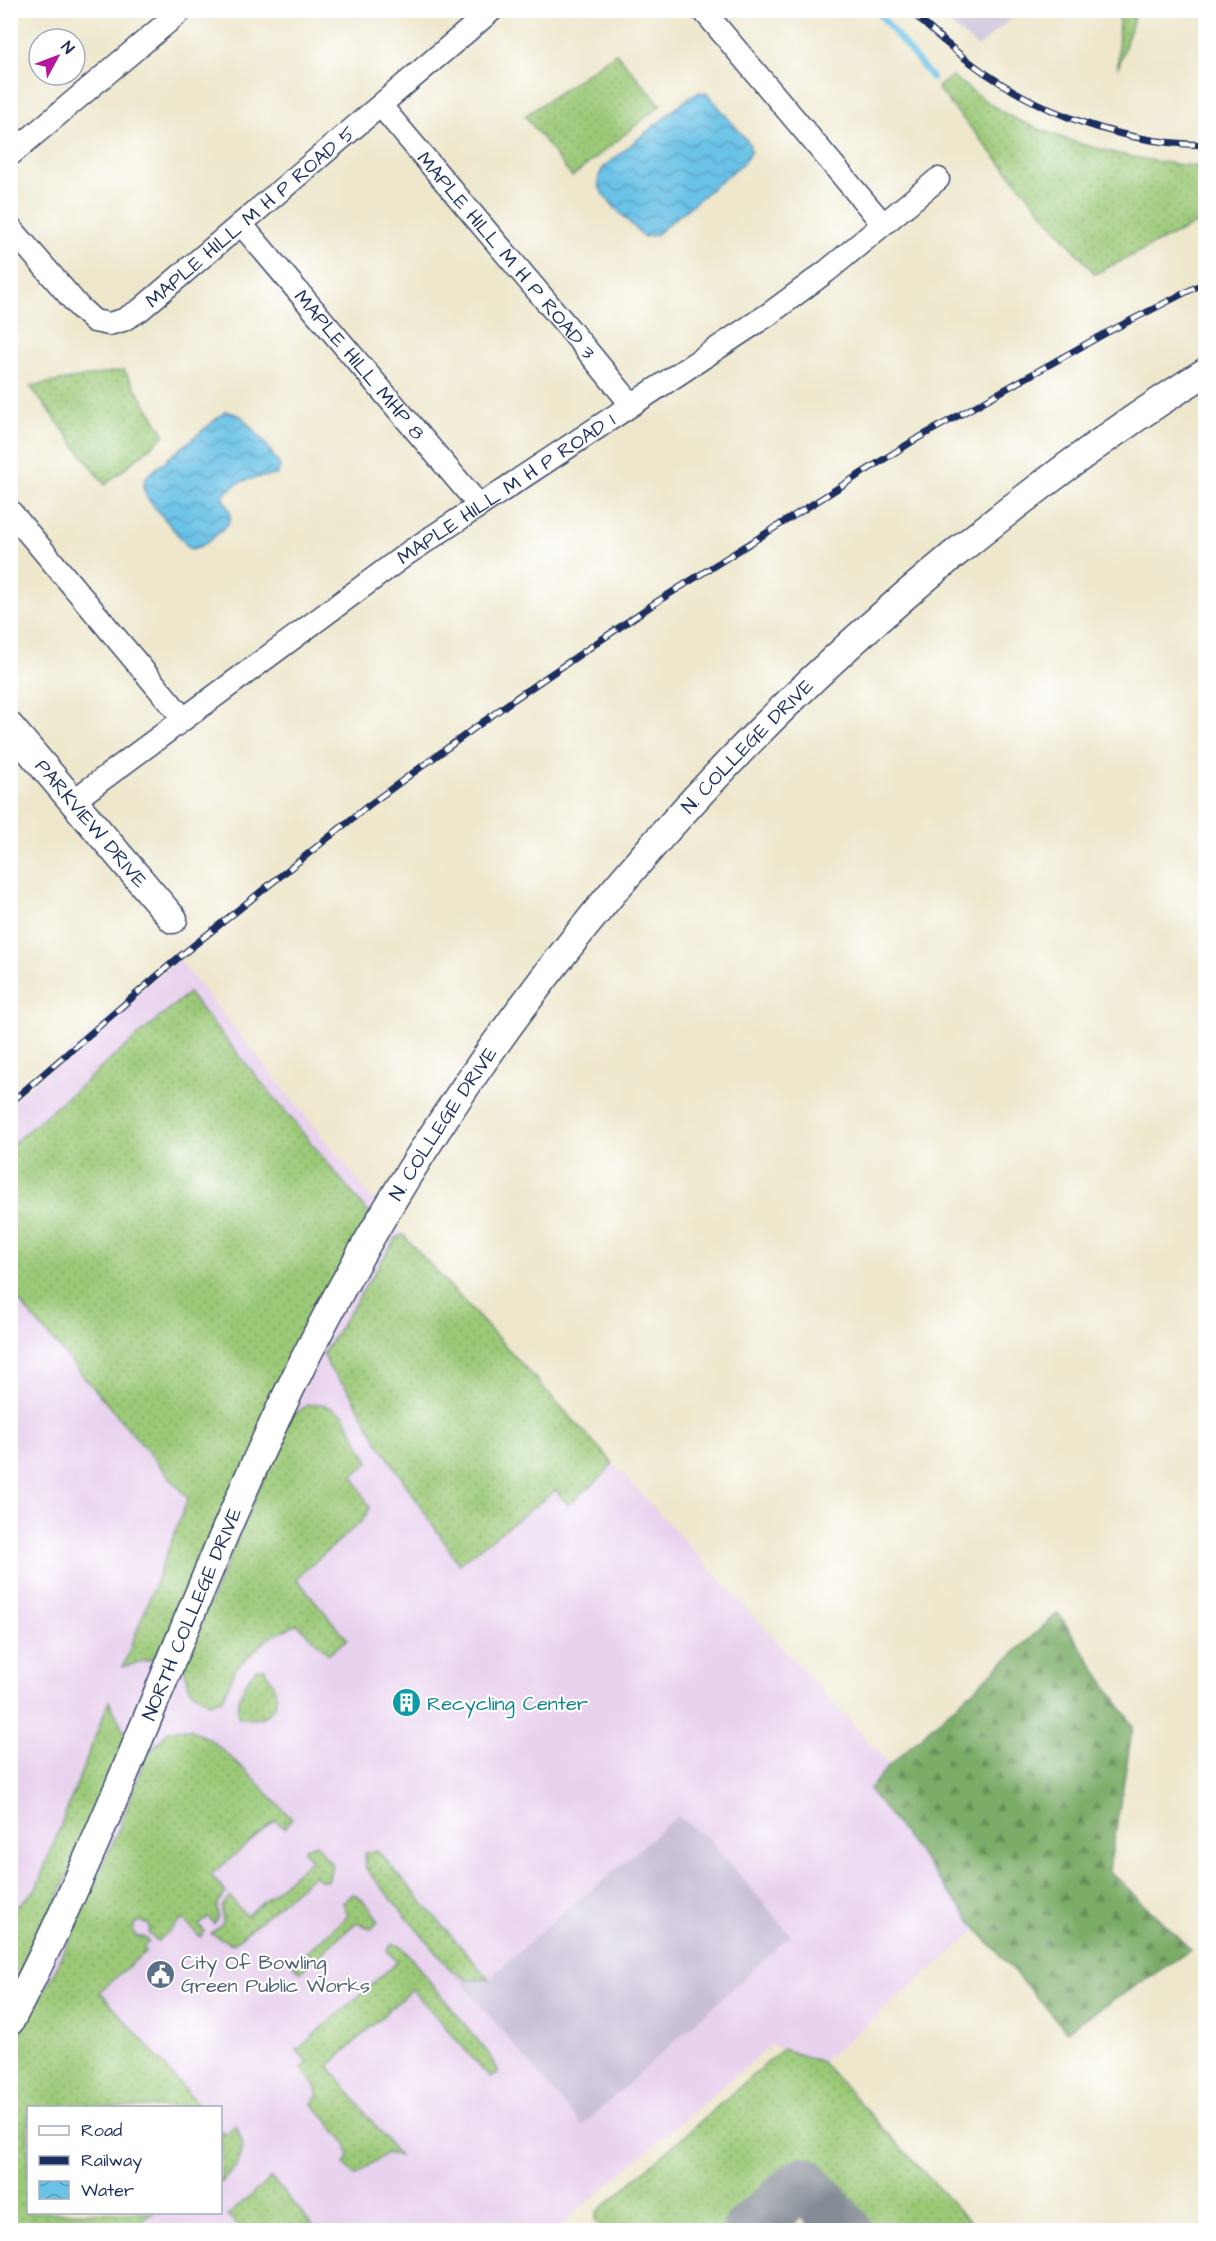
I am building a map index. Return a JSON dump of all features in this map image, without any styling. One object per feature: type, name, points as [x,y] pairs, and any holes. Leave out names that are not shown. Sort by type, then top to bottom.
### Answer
[{"type":"street","points":[[10,156],[182,10]]},
{"type":"street","name":"MAPLE HILL M H P ROAD 5","points":[[10,227],[79,307],[94,321],[109,324],[123,320],[140,310],[492,10]]},
{"type":"street","points":[[703,10],[884,224]]},
{"type":"street","name":"MAPLE HILL M H P ROAD 3","points":[[381,106],[573,332],[631,404]]},
{"type":"street","name":"MAPLE HILL M H P ROAD 1","points":[[73,801],[408,552],[769,314],[827,271],[938,179]]},
{"type":"street","name":"MAPLE HILL MHP 8","points":[[241,224],[478,504]]},
{"type":"street","name":"N. COLLEGE DRIVE","points":[[385,1214],[446,1117],[512,1023],[581,931],[655,842],[732,758],[814,676],[899,599],[999,517],[1091,448],[1206,372]]},
{"type":"street","points":[[10,511],[183,718]]},
{"type":"street","name":"PARKVIEW DRIVE","points":[[10,728],[173,919]]},
{"type":"street","name":"NORTH COLLEGE DRIVE","points":[[10,2021],[49,1946],[97,1841],[247,1482],[335,1301],[385,1214]]},
{"type":"shaded area","points":[[933,11],[1020,11],[978,47]]},
{"type":"shaded area","points":[[178,958],[385,1214],[890,1765],[869,1789],[978,1930],[822,2062],[771,2045],[555,2230],[11,2230],[10,1104]]},
{"type":"shaded area","points":[[677,1816],[708,1838],[791,1935],[582,2126],[451,1970],[469,1980],[489,1979],[569,1906],[598,1885]]},
{"type":"green space","points":[[1119,11],[1136,11],[1118,69]]},
{"type":"green space","points":[[616,53],[661,105],[572,177],[525,116]]},
{"type":"green space","points":[[952,76],[1010,116],[1062,138],[1110,152],[1158,162],[1205,167],[1205,219],[1095,274],[937,88]]},
{"type":"green space","points":[[124,370],[165,435],[105,485],[30,386]]},
{"type":"green space","points":[[188,993],[372,1217],[166,1655],[123,1667],[188,1498],[11,1292],[10,1146]]},
{"type":"green space","points":[[403,1235],[613,1463],[604,1475],[568,1505],[556,1490],[459,1564],[378,1442],[350,1392],[330,1369],[323,1354],[396,1238]]},
{"type":"green space","points":[[323,1404],[343,1414],[369,1462],[353,1475],[370,1508],[362,1521],[296,1578],[347,1639],[329,1654],[297,1624],[269,1638],[237,1667],[222,1699],[209,1703],[190,1689],[183,1664],[290,1417],[308,1405]]},
{"type":"green space","points":[[1058,1613],[1133,1726],[1109,1870],[1191,1950],[1066,2031],[978,1930],[869,1789],[890,1765]]},
{"type":"green space","points":[[256,1669],[265,1669],[276,1693],[275,1704],[272,1710],[263,1717],[252,1719],[238,1717],[238,1704],[242,1691]]},
{"type":"green space","points":[[109,1701],[128,1739],[56,1902],[11,1991],[11,1912],[36,1889]]},
{"type":"green space","points":[[190,1729],[211,1740],[248,1773],[292,1819],[284,1828],[276,1820],[211,1875],[226,1893],[217,1903],[218,1916],[214,1924],[208,1917],[199,1925],[205,1932],[200,1937],[183,1919],[158,1941],[149,1934],[148,1924],[138,1921],[134,1925],[133,1932],[137,1937],[144,1937],[149,1942],[143,1947],[146,1951],[100,1991],[199,2106],[27,2106],[27,2214],[152,2214],[132,2230],[11,2230],[11,2049],[54,1974],[120,1826],[145,1758],[168,1731]]},
{"type":"green space","points":[[316,1844],[332,1865],[328,1881],[319,1880],[314,1875],[233,1944],[211,1934],[222,1923],[222,1905],[230,1897],[246,1916],[311,1860],[304,1851],[305,1848]]},
{"type":"green space","points":[[377,1850],[489,1979],[469,1980],[451,1970],[366,1869],[365,1853]]},
{"type":"green space","points":[[354,1894],[368,1906],[378,1922],[371,1929],[357,1922],[300,1972],[293,1964],[348,1916],[343,1903]]},
{"type":"green space","points":[[392,1944],[401,1946],[492,2058],[499,2073],[490,2078],[412,1989],[329,2066],[399,2156],[386,2153],[355,2176],[344,2164],[349,2156],[346,2143],[312,2103],[319,2093],[302,2068],[308,2063],[297,2050],[397,1962],[387,1950]]},
{"type":"green space","points":[[783,2049],[822,2062],[977,2230],[864,2230],[809,2164],[730,2230],[603,2230],[595,2221],[596,2213]]},
{"type":"green space","points":[[236,2125],[243,2145],[236,2166],[222,2182],[222,2132],[224,2135]]},
{"type":"green space","points":[[271,2178],[317,2230],[241,2230],[228,2215]]},
{"type":"water","points":[[700,92],[708,94],[749,143],[751,152],[744,162],[655,235],[644,237],[601,191],[599,176],[604,167],[691,96]]},
{"type":"water","points":[[226,411],[241,416],[265,443],[280,466],[277,475],[240,482],[228,490],[223,496],[230,512],[230,522],[207,542],[190,549],[147,498],[143,487],[146,477]]},
{"type":"waterway","points":[[876,10],[932,78]]},
{"type":"taxiway","points":[[748,2230],[804,2182],[846,2230]]},
{"type":"railway","points":[[911,10],[932,31],[973,64],[1034,102],[1100,128],[1135,137],[1170,143],[1206,145]]},
{"type":"railway","points":[[10,1103],[178,958],[369,805],[513,700],[655,603],[913,441],[1104,334],[1206,282]]},
{"type":"place","name":"Recycling Center","points":[[406,1703]]},
{"type":"place","name":"City Of Bowling Green Public Works","points":[[160,1974]]}]
